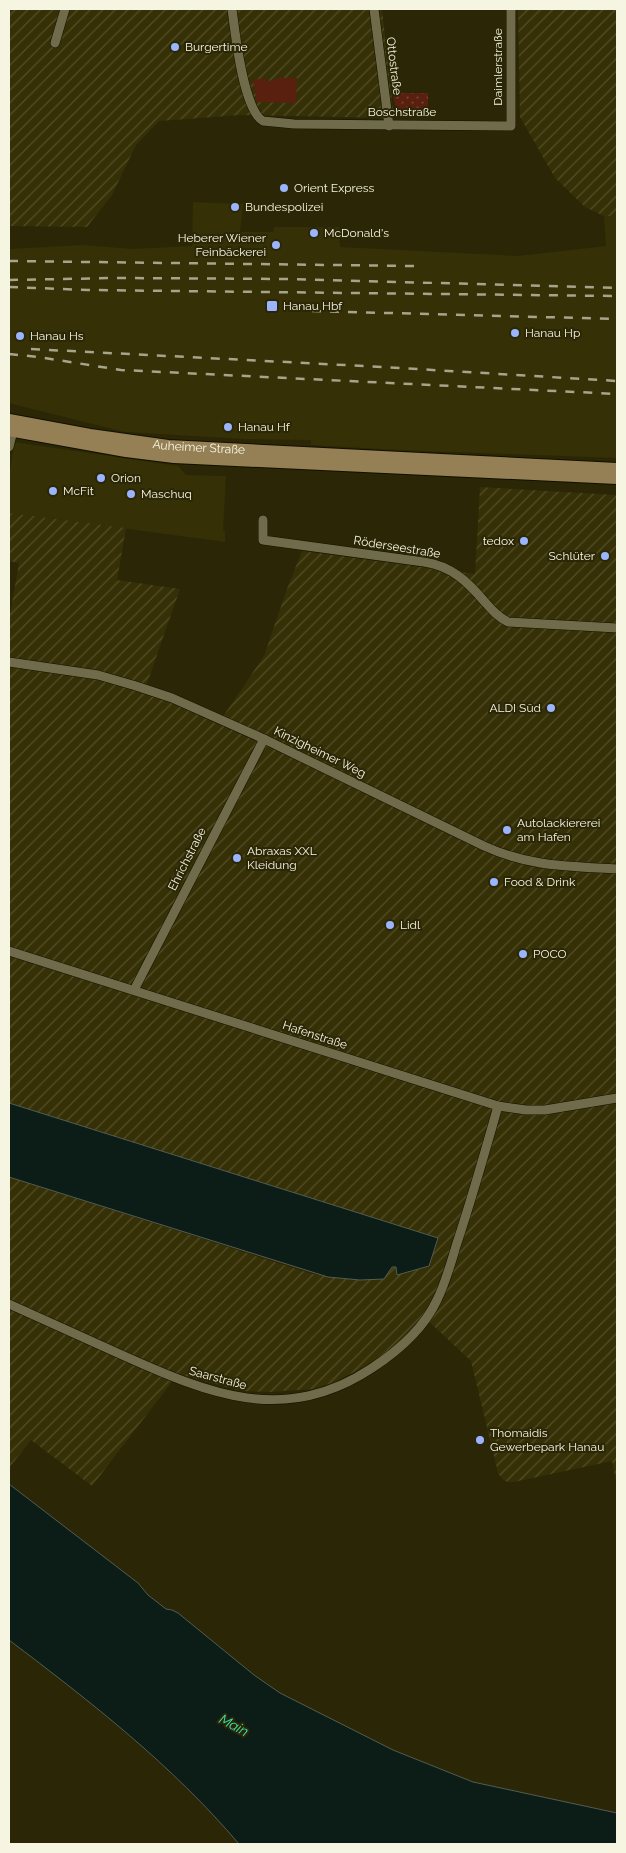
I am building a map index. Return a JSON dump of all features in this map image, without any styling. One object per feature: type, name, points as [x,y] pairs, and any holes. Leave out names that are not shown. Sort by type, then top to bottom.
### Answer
[{"type":"main road","name":"Auheimer Straße","points":[[10,427],[126,451],[166,456],[392,462],[616,476]]},
{"type":"street","points":[[55,43],[65,9]]},
{"type":"street","name":"Boschstraße","points":[[232,9],[242,68],[254,112],[260,120],[267,123],[510,126]]},
{"type":"street","name":"Ottostraße","points":[[374,9],[389,126]]},
{"type":"street","name":"Daimlerstraße","points":[[510,126],[511,9]]},
{"type":"street","points":[[9,447],[10,427]]},
{"type":"street","name":"Röderseestraße","points":[[263,520],[263,540],[424,562],[444,567],[468,583],[497,615],[508,622],[617,628]]},
{"type":"street","name":"Kinzigheimer Weg","points":[[9,662],[79,672],[123,682],[185,704],[264,739],[498,853],[546,865],[617,869]]},
{"type":"street","name":"Ehrichstraße","points":[[134,990],[264,739]]},
{"type":"street","name":"Hafenstraße","points":[[9,951],[498,1106],[526,1110],[545,1110],[617,1098]]},
{"type":"street","name":"Saarstraße","points":[[9,1304],[204,1390],[237,1398],[264,1400],[301,1396],[337,1386],[366,1372],[392,1353],[423,1323],[437,1300],[467,1213],[498,1106]]},
{"type":"shaded area","points":[[9,9],[382,9],[394,118],[241,115],[159,121],[136,145],[112,195],[87,227],[9,226]]},
{"type":"shaded area","points":[[518,9],[617,9],[617,216],[604,216],[585,207],[555,178],[520,117]]},
{"type":"shaded area","points":[[266,78],[266,81],[276,80],[277,78],[297,78],[296,103],[257,102],[253,80]]},
{"type":"shaded area","points":[[393,93],[428,93],[428,116],[407,116],[399,113],[394,102]]},
{"type":"shaded area","points":[[193,202],[243,204],[240,232],[273,232],[274,227],[339,227],[340,247],[518,256],[606,246],[604,216],[617,216],[617,458],[399,450],[311,445],[311,440],[245,439],[125,432],[9,403],[9,249],[83,245],[133,249],[192,246]]},
{"type":"shaded area","points":[[14,442],[178,466],[186,475],[226,476],[223,531],[225,531],[225,542],[9,513],[9,478]]},
{"type":"shaded area","points":[[480,487],[617,495],[617,1487],[612,1461],[514,1482],[503,1480],[498,1473],[471,1361],[423,1316],[392,1349],[375,1361],[335,1382],[312,1389],[270,1392],[242,1391],[178,1374],[92,1486],[31,1440],[9,1468],[9,1177],[312,1274],[360,1280],[384,1279],[391,1267],[396,1267],[397,1275],[409,1272],[429,1266],[437,1238],[9,1103],[9,620],[19,563],[9,561],[9,513],[126,528],[117,580],[180,589],[144,692],[218,724],[264,656],[302,551],[475,574]]},
{"type":"water","points":[[9,1103],[438,1238],[429,1266],[397,1275],[396,1267],[392,1267],[384,1279],[360,1280],[328,1277],[9,1177]]},
{"type":"water","name":"Main","points":[[9,1484],[138,1583],[148,1595],[166,1609],[178,1613],[254,1675],[280,1693],[393,1750],[473,1782],[617,1813],[617,1844],[239,1844],[186,1788],[130,1736],[9,1640]]},
{"type":"railway","points":[[9,261],[414,266]]},
{"type":"railway","points":[[9,280],[114,278],[292,279],[617,288]]},
{"type":"railway","points":[[9,287],[88,290],[617,296]]},
{"type":"railway","points":[[312,311],[617,319]]},
{"type":"railway","points":[[31,349],[617,381]]},
{"type":"railway","points":[[9,354],[121,370],[617,394]]},
{"type":"place","name":"Burgertime","points":[[175,47]]},
{"type":"place","name":"Orient Express","points":[[284,188]]},
{"type":"place","name":"Bundespolizei","points":[[235,207]]},
{"type":"place","name":"McDonald's","points":[[314,233]]},
{"type":"place","name":"Heberer Wiener Feinbäckerei","points":[[276,245]]},
{"type":"place","name":"Hanau Hbf","points":[[272,306]]},
{"type":"place","name":"Hanau Hp","points":[[515,333]]},
{"type":"place","name":"Hanau Hs","points":[[20,336]]},
{"type":"place","name":"Hanau Hf","points":[[228,427]]},
{"type":"place","name":"Orion","points":[[101,478]]},
{"type":"place","name":"McFit","points":[[53,491]]},
{"type":"place","name":"Maschuq","points":[[131,494]]},
{"type":"place","name":"tedox","points":[[524,541]]},
{"type":"place","name":"Schlüter","points":[[605,556]]},
{"type":"place","name":"ALDI Süd","points":[[551,708]]},
{"type":"place","name":"Autolackiererei am Hafen","points":[[507,830]]},
{"type":"place","name":"Abraxas XXL Kleidung","points":[[237,858]]},
{"type":"place","name":"Food & Drink","points":[[494,882]]},
{"type":"place","name":"Lidl","points":[[390,925]]},
{"type":"place","name":"POCO","points":[[523,954]]},
{"type":"place","name":"Thomaidis Gewerbepark Hanau","points":[[480,1440]]}]
